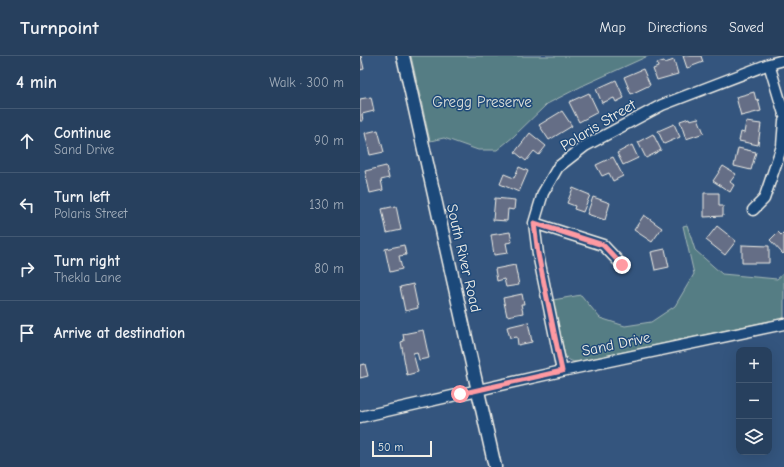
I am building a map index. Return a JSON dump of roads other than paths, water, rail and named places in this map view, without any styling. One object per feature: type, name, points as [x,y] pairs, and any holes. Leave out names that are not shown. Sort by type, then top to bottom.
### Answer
[{"type":"street","name":"South River Road","points":[[403,56],[495,467]]},
{"type":"street","name":"Polaris Street","points":[[562,371],[538,254],[534,223],[543,193],[558,167],[585,146],[662,105],[784,60]]},
{"type":"street","points":[[770,64],[784,114]]},
{"type":"street","points":[[753,210],[764,199],[782,146],[784,121]]},
{"type":"street","points":[[534,223],[603,245],[622,265]]},
{"type":"street","name":"Sand Drive","points":[[360,416],[784,324]]},
{"type":"park label","name":"Gregg Preserve","points":[[482,102]]}]
